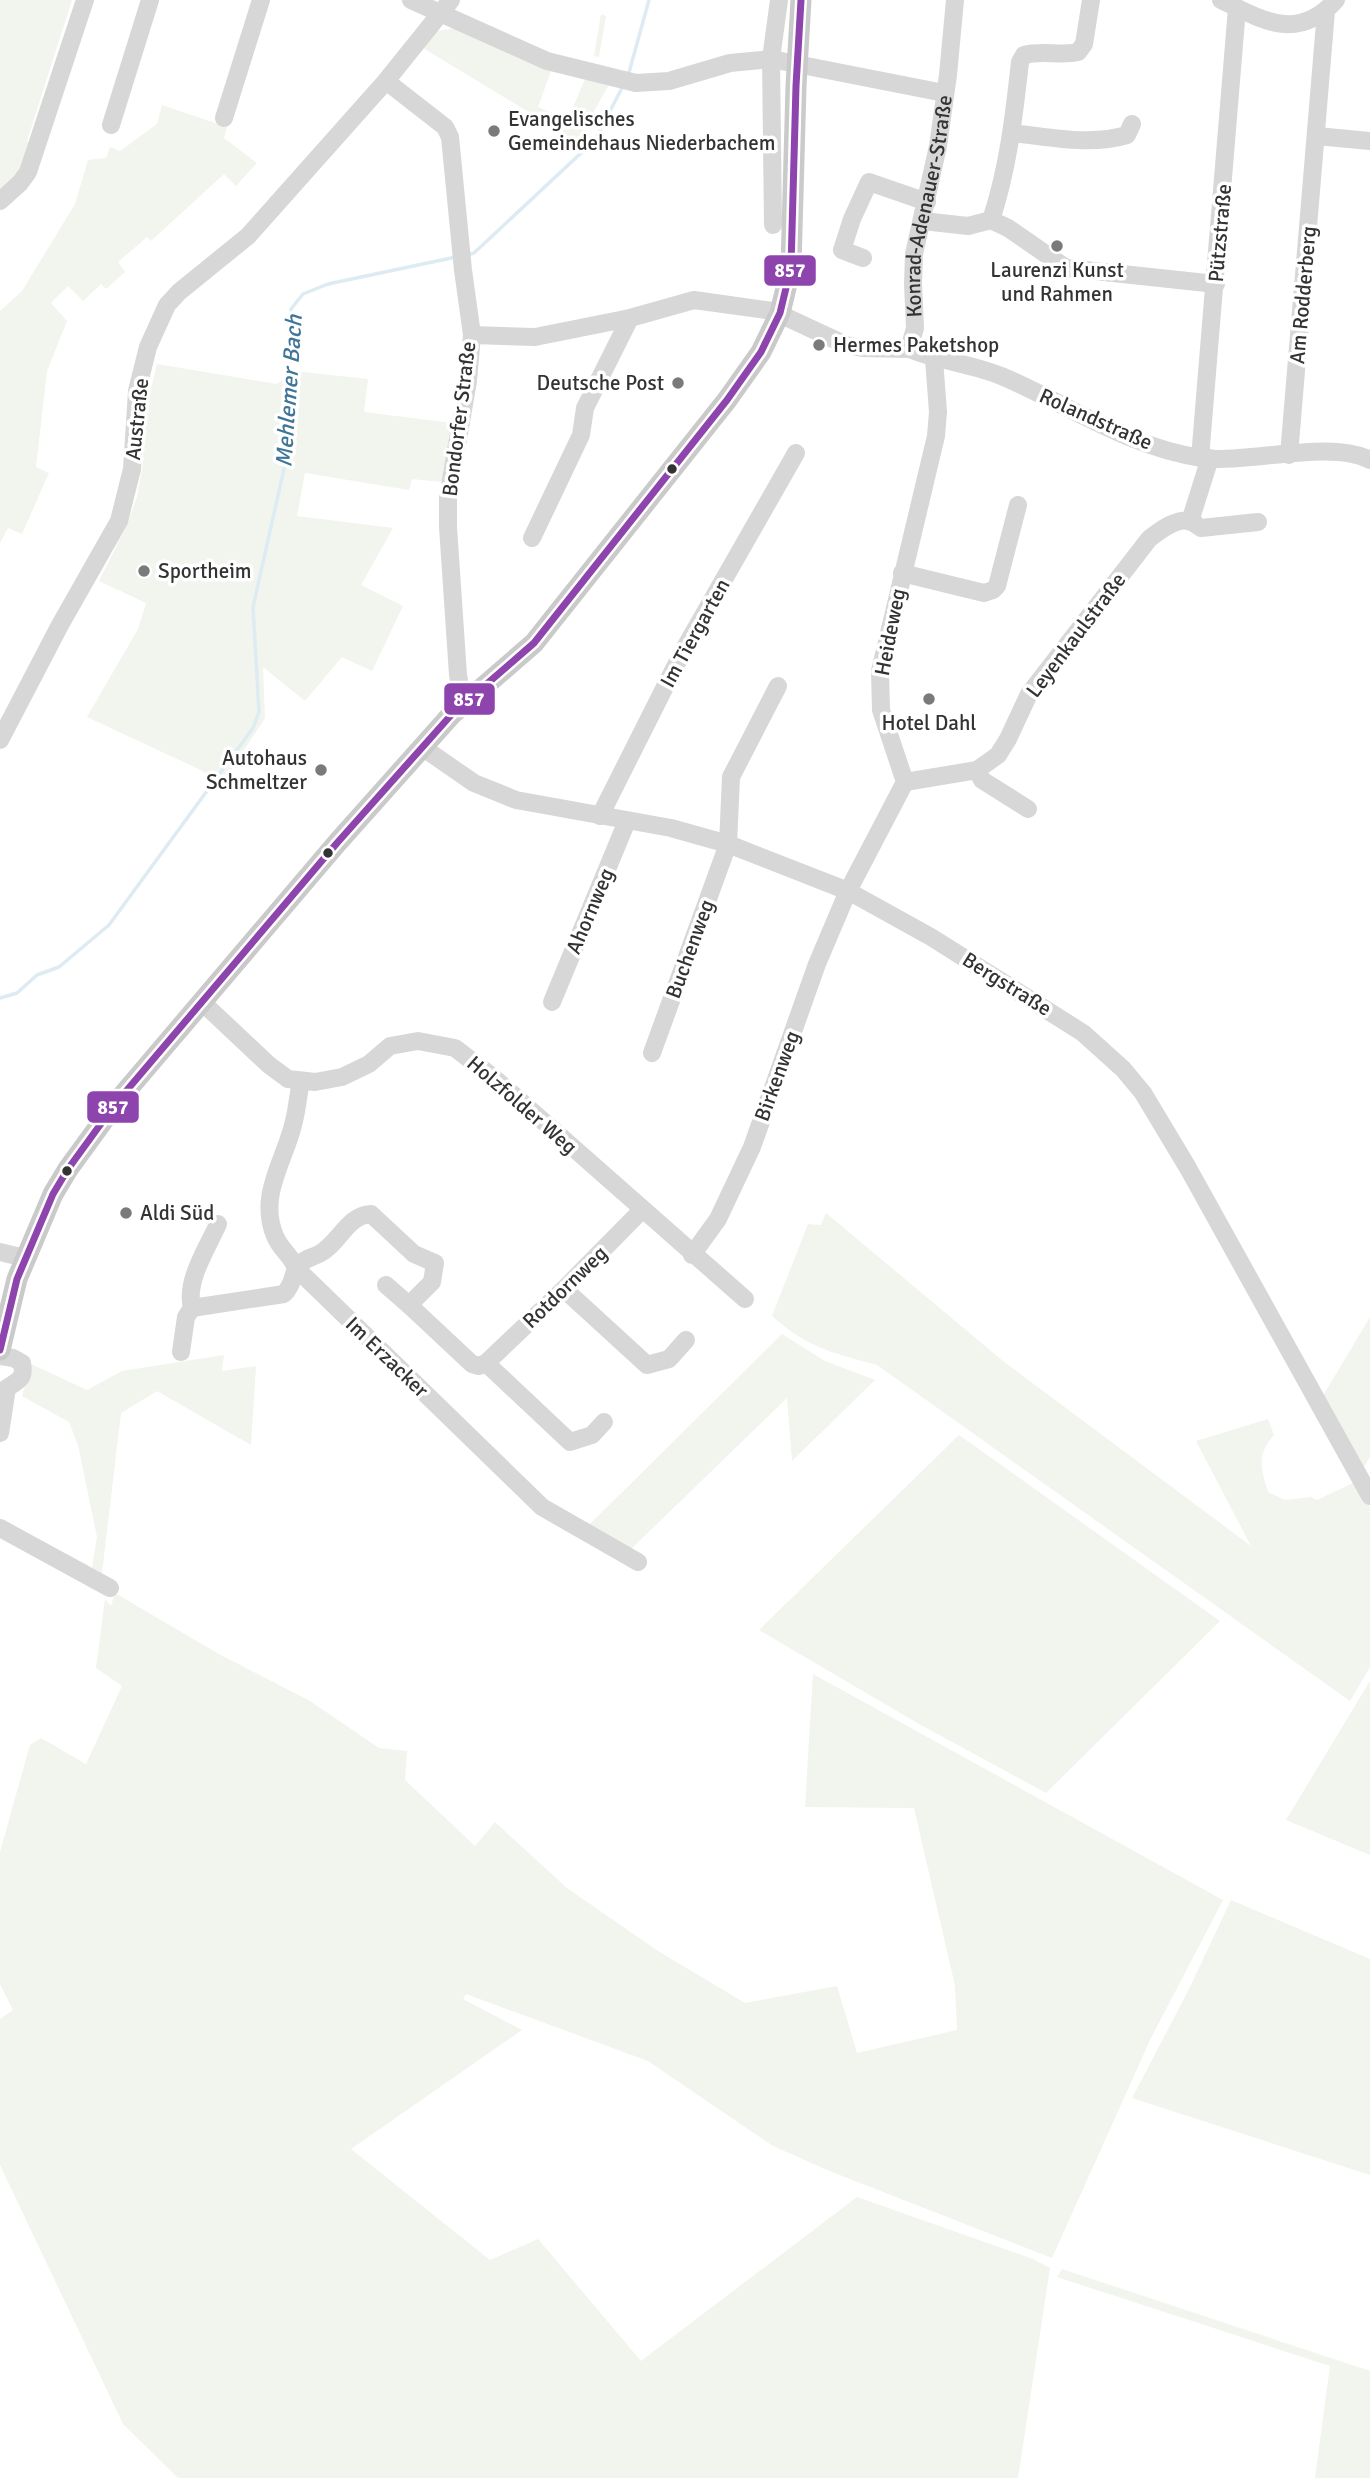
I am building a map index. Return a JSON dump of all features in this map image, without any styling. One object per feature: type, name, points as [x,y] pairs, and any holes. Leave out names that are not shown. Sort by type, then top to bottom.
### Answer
[{"type":"main road","points":[[0,1350],[24,1258],[53,1194],[73,1161],[116,1103],[422,747],[463,703],[534,643],[727,400],[761,352],[780,313],[792,259],[801,0]]},
{"type":"street","points":[[0,201],[28,172],[85,0]]},
{"type":"street","points":[[111,125],[150,0]]},
{"type":"street","points":[[224,118],[261,0]]},
{"type":"street","points":[[411,0],[446,7],[547,61],[636,83],[669,82],[730,63],[771,59],[944,93]]},
{"type":"street","points":[[773,225],[771,59],[779,0]]},
{"type":"street","name":"Konrad-Adenauer-Straße","points":[[471,335],[535,338],[629,318],[694,300],[762,308],[780,313],[846,345],[909,349],[915,328],[912,269],[938,146],[955,0]]},
{"type":"street","points":[[991,220],[1012,133],[1020,62],[1024,55],[1033,52],[1078,52],[1084,44],[1091,0]]},
{"type":"street","points":[[1229,4],[1263,19],[1294,26],[1307,22],[1331,5]]},
{"type":"street","name":"Pützstraße","points":[[1205,458],[1229,4]]},
{"type":"street","name":"Am Rodderberg","points":[[1289,455],[1331,5]]},
{"type":"street","name":"Austraße","points":[[0,740],[60,625],[119,521],[132,469],[137,390],[148,347],[167,305],[179,292],[248,236],[386,81],[446,7]]},
{"type":"street","name":"Bondorfer Straße","points":[[386,81],[445,127],[450,137],[471,335],[468,381],[448,497],[456,648],[463,703]]},
{"type":"street","points":[[1012,133],[1087,141],[1127,135],[1132,124]]},
{"type":"street","points":[[1317,136],[1370,141]]},
{"type":"street","points":[[863,258],[842,250],[852,219],[869,182],[927,202]]},
{"type":"street","points":[[923,221],[968,226],[991,220],[1008,228],[1066,268],[1216,284]]},
{"type":"street","points":[[532,538],[581,435],[585,408],[629,318]]},
{"type":"street","name":"Rolandstraße","points":[[909,349],[934,359],[1003,376],[1138,442],[1205,458],[1338,451],[1370,460]]},
{"type":"street","name":"Heideweg","points":[[905,782],[881,710],[880,671],[936,436],[938,412],[934,359]]},
{"type":"street","name":"Im Tiergarten","points":[[600,816],[683,651],[796,453]]},
{"type":"street","points":[[1193,522],[1192,515],[1205,458]]},
{"type":"street","points":[[902,573],[984,593],[993,590],[1017,505]]},
{"type":"street","name":"Leyenkaulstraße","points":[[977,770],[989,763],[1003,748],[1029,694],[1149,539],[1173,524],[1193,522],[1201,528],[1258,522]]},
{"type":"street","name":"Buchenweg","points":[[652,1053],[728,844],[731,777],[778,686]]},
{"type":"street","name":"Bergstraße","points":[[422,747],[474,783],[516,800],[671,828],[728,844],[848,891],[931,937],[1083,1033],[1123,1069],[1143,1093],[1188,1168],[1370,1496]]},
{"type":"street","points":[[848,891],[905,782],[977,770],[982,780],[1028,809]]},
{"type":"street","name":"Ahornweg","points":[[552,1002],[627,821]]},
{"type":"street","name":"Birkenweg","points":[[692,1255],[718,1219],[752,1147],[817,964],[848,891]]},
{"type":"street","points":[[203,1003],[269,1065],[288,1079],[301,1081]]},
{"type":"street","name":"Holzfolder Weg","points":[[301,1081],[315,1082],[342,1077],[369,1064],[390,1046],[418,1041],[455,1048],[494,1078],[745,1299]]},
{"type":"street","name":"Im Erzacker","points":[[301,1081],[294,1123],[274,1175],[270,1195],[274,1235],[282,1251],[292,1259],[296,1268],[542,1507],[638,1562]]},
{"type":"street","name":"Rotdornweg","points":[[486,1363],[642,1210]]},
{"type":"street","points":[[192,1308],[284,1294],[292,1285],[296,1268],[305,1259],[320,1254],[363,1214],[372,1214],[414,1254],[435,1263],[432,1282],[409,1305]]},
{"type":"street","points":[[181,1352],[186,1317],[192,1308],[190,1297],[193,1282],[218,1224]]},
{"type":"street","points":[[0,1252],[24,1258]]},
{"type":"street","points":[[386,1285],[472,1364],[479,1366],[486,1363],[570,1442],[592,1435],[604,1422]]},
{"type":"street","points":[[564,1289],[647,1365],[669,1359],[686,1340]]},
{"type":"street","points":[[0,1356],[22,1363],[24,1373],[21,1380],[7,1388],[0,1433]]},
{"type":"street","points":[[0,1528],[110,1588]]},
{"type":"shaded area","points":[[0,0],[72,0],[27,141],[32,149],[21,177],[0,189]]},
{"type":"shaded area","points":[[601,14],[606,16],[599,57],[594,56]]},
{"type":"shaded area","points":[[457,28],[551,71],[538,107],[568,119],[585,79],[610,83],[578,139],[568,136],[423,48],[436,31]]},
{"type":"shaded area","points":[[162,105],[227,127],[224,138],[257,163],[236,186],[224,174],[151,241],[147,237],[118,262],[125,272],[106,289],[101,284],[83,301],[68,286],[51,303],[67,321],[47,371],[36,467],[49,473],[22,534],[8,528],[0,543],[0,311],[22,291],[75,204],[88,160],[106,158],[110,147],[120,151],[157,124]]},
{"type":"shaded area","points":[[157,364],[277,384],[294,371],[368,379],[364,412],[452,423],[442,482],[412,479],[409,490],[305,473],[297,516],[393,528],[361,585],[403,606],[372,671],[342,657],[305,701],[263,667],[265,718],[224,781],[87,717],[138,629],[146,603],[99,581],[126,527],[137,497],[143,464],[144,417]]},
{"type":"shaded area","points":[[826,1213],[1003,1361],[1251,1546],[1196,1441],[1268,1419],[1274,1435],[1264,1449],[1262,1462],[1268,1492],[1285,1500],[1311,1497],[1317,1500],[1355,1482],[1370,1507],[1370,1667],[1350,1701],[877,1365],[834,1353],[809,1342],[772,1316],[808,1224],[821,1225]]},
{"type":"shaded area","points":[[1370,1317],[1370,1457],[1361,1472],[1321,1399]]},
{"type":"shaded area","points":[[782,1334],[825,1361],[875,1380],[792,1461],[787,1398],[627,1553],[584,1530]]},
{"type":"shaded area","points":[[224,1355],[222,1371],[256,1366],[251,1445],[157,1391],[121,1413],[102,1573],[92,1568],[97,1537],[78,1445],[69,1422],[22,1396],[31,1364],[87,1390],[122,1371]]},
{"type":"shaded area","points":[[959,1435],[1220,1621],[1046,1793],[919,1724],[759,1630]]},
{"type":"shaded area","points":[[115,1593],[217,1653],[310,1701],[379,1748],[407,1751],[405,1780],[475,1846],[495,1822],[567,1888],[658,1951],[745,2003],[837,1986],[857,2053],[957,2030],[955,1986],[914,1808],[805,1807],[813,1674],[1223,1900],[1151,2038],[1052,2258],[827,2170],[773,2146],[648,2061],[466,1994],[463,1999],[522,2030],[351,2149],[490,2260],[538,2239],[641,2361],[857,2197],[1033,2259],[1050,2268],[1018,2478],[178,2478],[123,2424],[0,2165],[0,2019],[13,2010],[0,1984],[0,1852],[30,1745],[41,1738],[86,1764],[122,1686],[96,1668],[105,1599],[111,1606]]},
{"type":"shaded area","points":[[1370,1681],[1370,1855],[1286,1820]]},
{"type":"shaded area","points":[[1231,1900],[1370,1959],[1370,2175],[1132,2098],[1187,1993]]},
{"type":"shaded area","points":[[1062,2269],[1370,2371],[1370,2478],[1315,2478],[1330,2366],[1057,2277]]},
{"type":"waterway","name":"Mehlemer Bach","points":[[628,76],[649,0]]},
{"type":"waterway","name":"Mehlemer Bach","points":[[467,255],[474,253],[595,140],[623,86]]},
{"type":"waterway","name":"Mehlemer Bach","points":[[0,998],[17,993],[37,975],[59,967],[109,925],[253,728],[259,712],[253,607],[288,451],[291,309],[303,294],[328,284],[456,257]]},
{"type":"transit line","name":"857","points":[[0,1350],[17,1279],[53,1194],[116,1103],[337,843],[452,714],[534,643],[727,400],[761,352],[780,313],[791,267],[801,0]]},
{"type":"place","name":"Evangelisches Gemeindehaus Niederbachem","points":[[494,131]]},
{"type":"place","name":"Laurenzi Kunst und Rahmen","points":[[1057,246]]},
{"type":"place","name":"Hermes Paketshop","points":[[819,345]]},
{"type":"place","name":"Deutsche Post","points":[[678,383]]},
{"type":"place","name":"Sportheim","points":[[144,571]]},
{"type":"place","name":"Hotel Dahl","points":[[929,699]]},
{"type":"place","name":"Autohaus Schmeltzer","points":[[321,770]]},
{"type":"place","name":"Aldi Süd","points":[[126,1213]]}]
